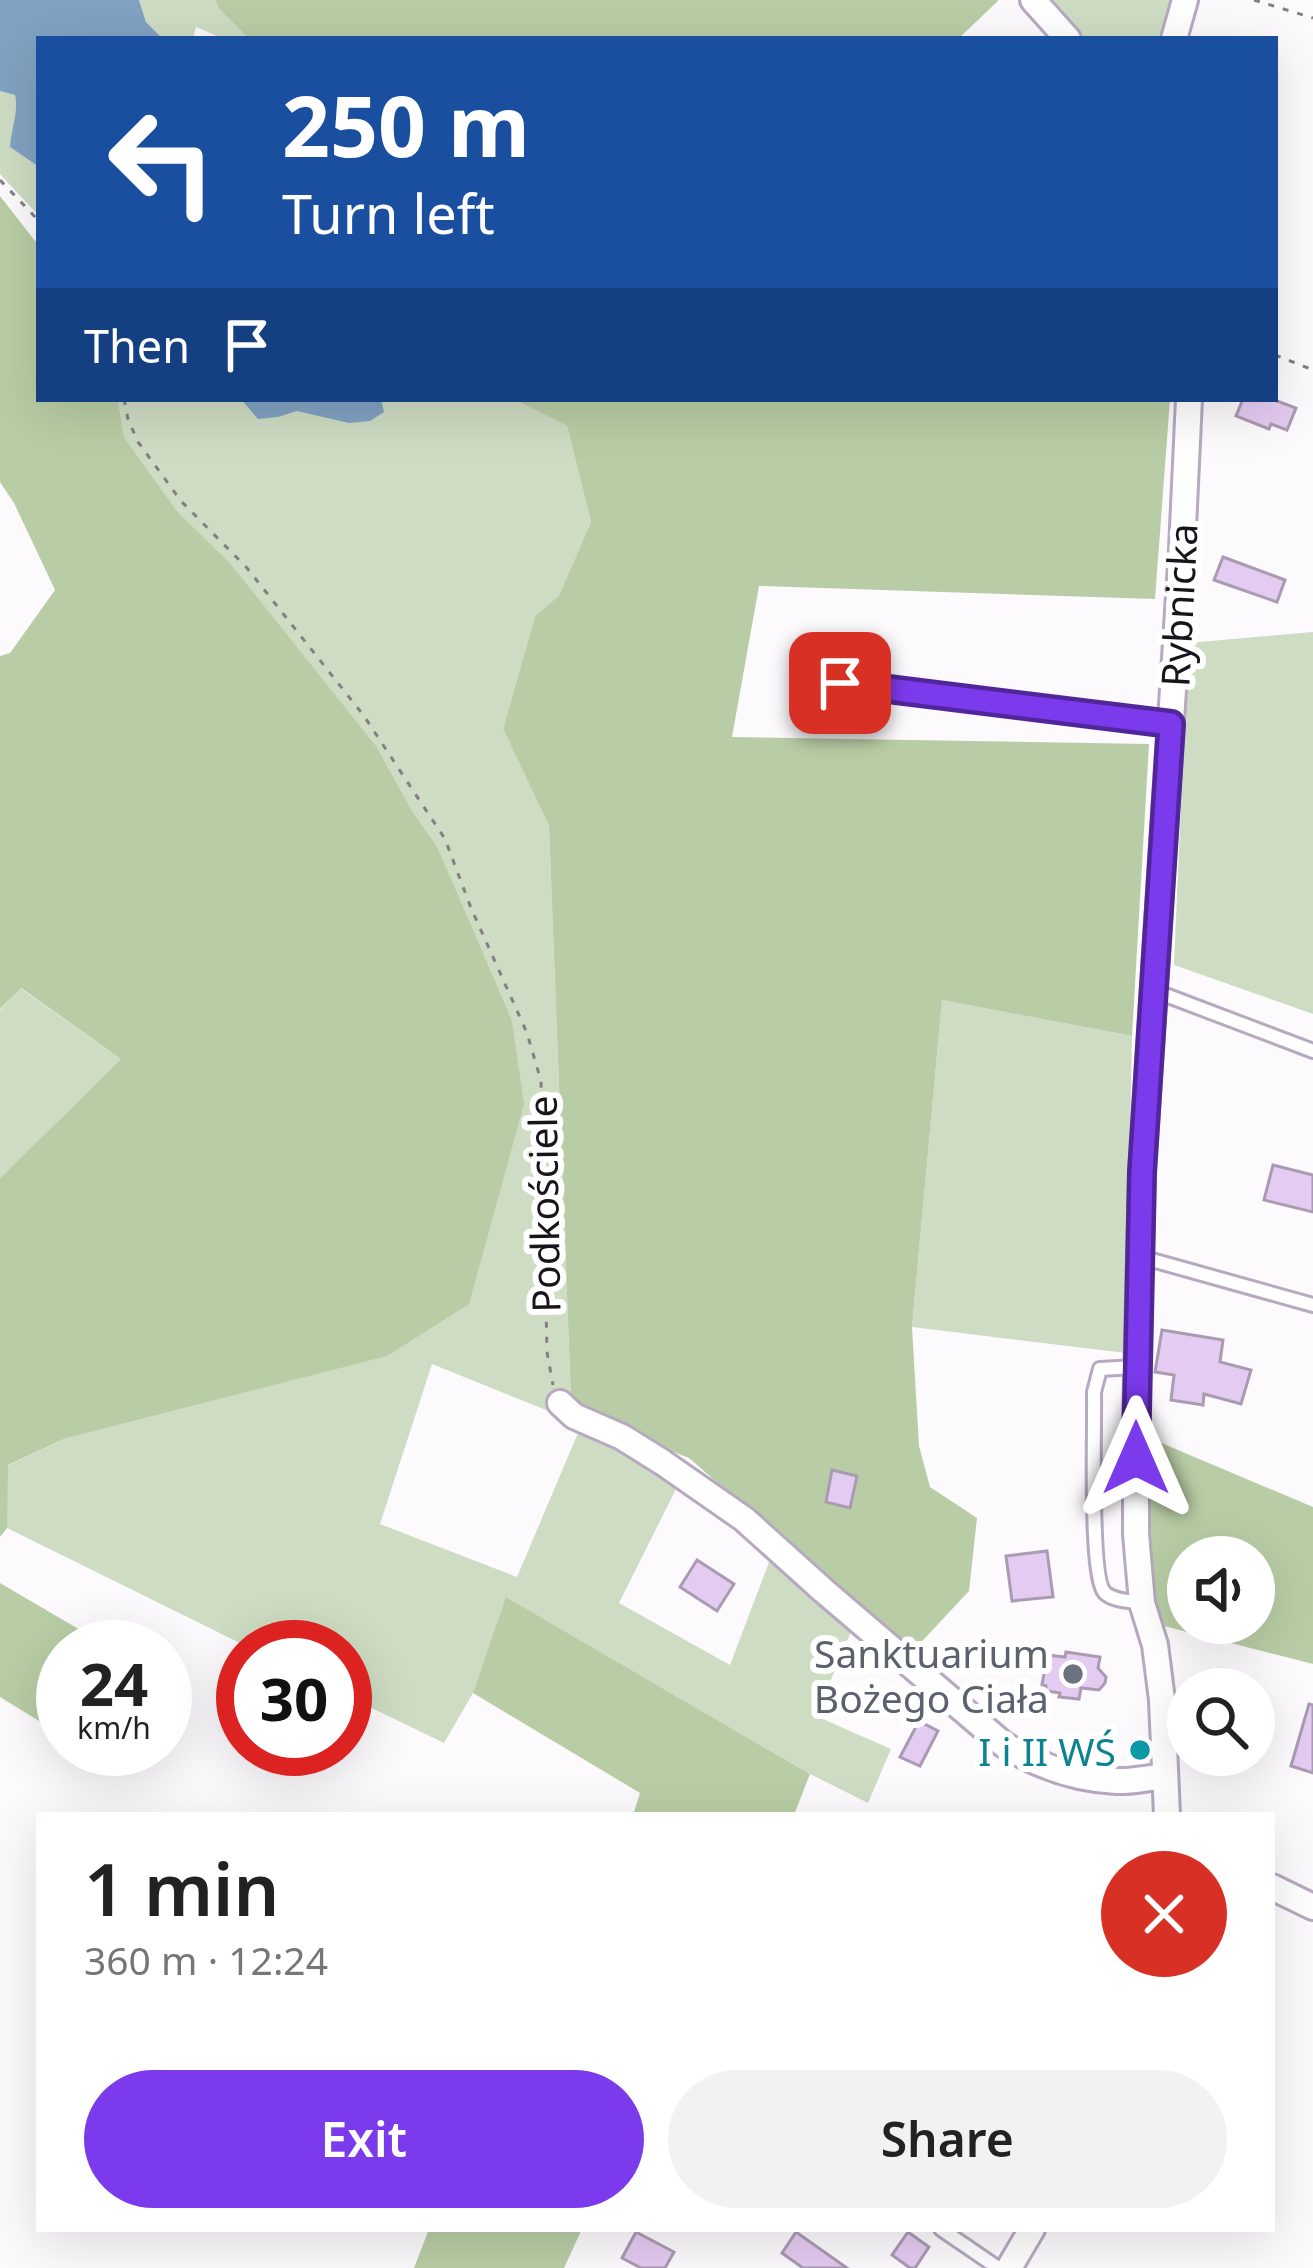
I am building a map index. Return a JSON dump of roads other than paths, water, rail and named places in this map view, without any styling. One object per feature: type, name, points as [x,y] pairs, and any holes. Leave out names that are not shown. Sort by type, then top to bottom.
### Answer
[{"type":"street","points":[[1033,0],[1064,36]]},
{"type":"street","points":[[1175,36],[1185,0]]},
{"type":"street","name":"Rybnicka","points":[[1167,1812],[1162,1700],[1155,1645],[1142,1603],[1136,1534],[1137,1367],[1142,1172],[1189,402]]},
{"type":"street","points":[[560,1403],[574,1416],[622,1437],[662,1462],[744,1519],[985,1731],[1026,1758],[1067,1774],[1120,1782],[1165,1777]]},
{"type":"street","points":[[1275,1888],[1313,1907]]},
{"type":"street","points":[[1009,2268],[1030,2232]]},
{"type":"lane","points":[[840,683],[1171,724]]},
{"type":"lane","points":[[1154,991],[1313,1051]]},
{"type":"lane","points":[[1140,1256],[1313,1305]]},
{"type":"lane","points":[[1137,1367],[1109,1366],[1097,1376],[1096,1553],[1100,1588],[1110,1598],[1142,1603]]},
{"type":"lane","points":[[945,2232],[998,2268]]},
{"type":"water","points":[[0,0],[139,0],[146,22],[160,36],[36,36],[36,165],[10,147],[15,95],[0,91]]},
{"type":"water","points":[[244,402],[382,402],[384,412],[370,421],[349,423],[297,411],[258,419]]},
{"type":"place","name":"Sanktuarium Bożego Ciała","points":[[1073,1674]]},
{"type":"place","name":"I i II WŚ","points":[[1140,1750]]}]
